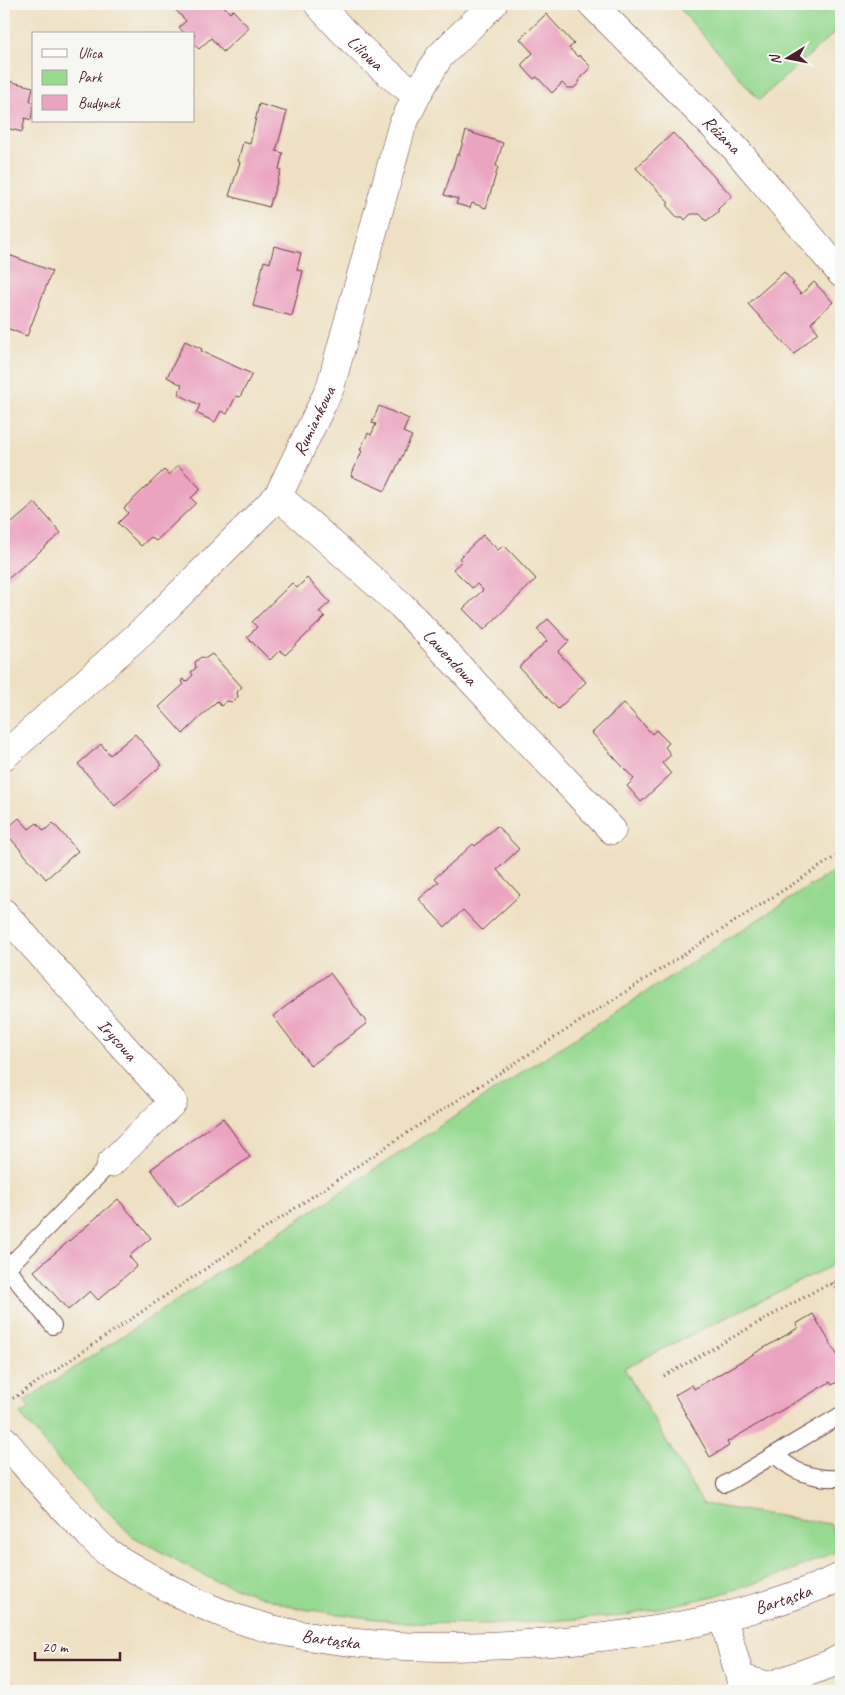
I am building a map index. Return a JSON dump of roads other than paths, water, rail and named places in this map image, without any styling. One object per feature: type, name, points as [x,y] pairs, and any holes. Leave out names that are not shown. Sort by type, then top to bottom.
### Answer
[{"type":"street","name":"Liliowa","points":[[318,4],[335,23],[398,82],[417,95]]},
{"type":"street","name":"Rumiankowa","points":[[4,756],[146,628],[278,496],[330,388],[402,126],[439,57],[493,4]]},
{"type":"street","name":"Różana","points":[[592,4],[735,148],[841,273]]},
{"type":"street","name":"Lawendowa","points":[[278,496],[402,606],[612,830]]},
{"type":"street","name":"Irysowa","points":[[4,913],[173,1102],[111,1163]]},
{"type":"street","name":"Bartąska","points":[[4,1440],[66,1512],[109,1554],[172,1591],[226,1615],[271,1628],[327,1640],[382,1645],[460,1647],[518,1645],[632,1634],[723,1617],[821,1586],[841,1577]]},
{"type":"street","points":[[723,1617],[738,1685],[769,1686],[830,1664],[841,1658]]},
{"type":"lane","points":[[53,1326],[8,1268],[111,1163]]},
{"type":"lane","points":[[725,1484],[841,1414]]},
{"type":"lane","points":[[774,1455],[794,1469],[821,1477],[836,1479],[841,1477]]}]
